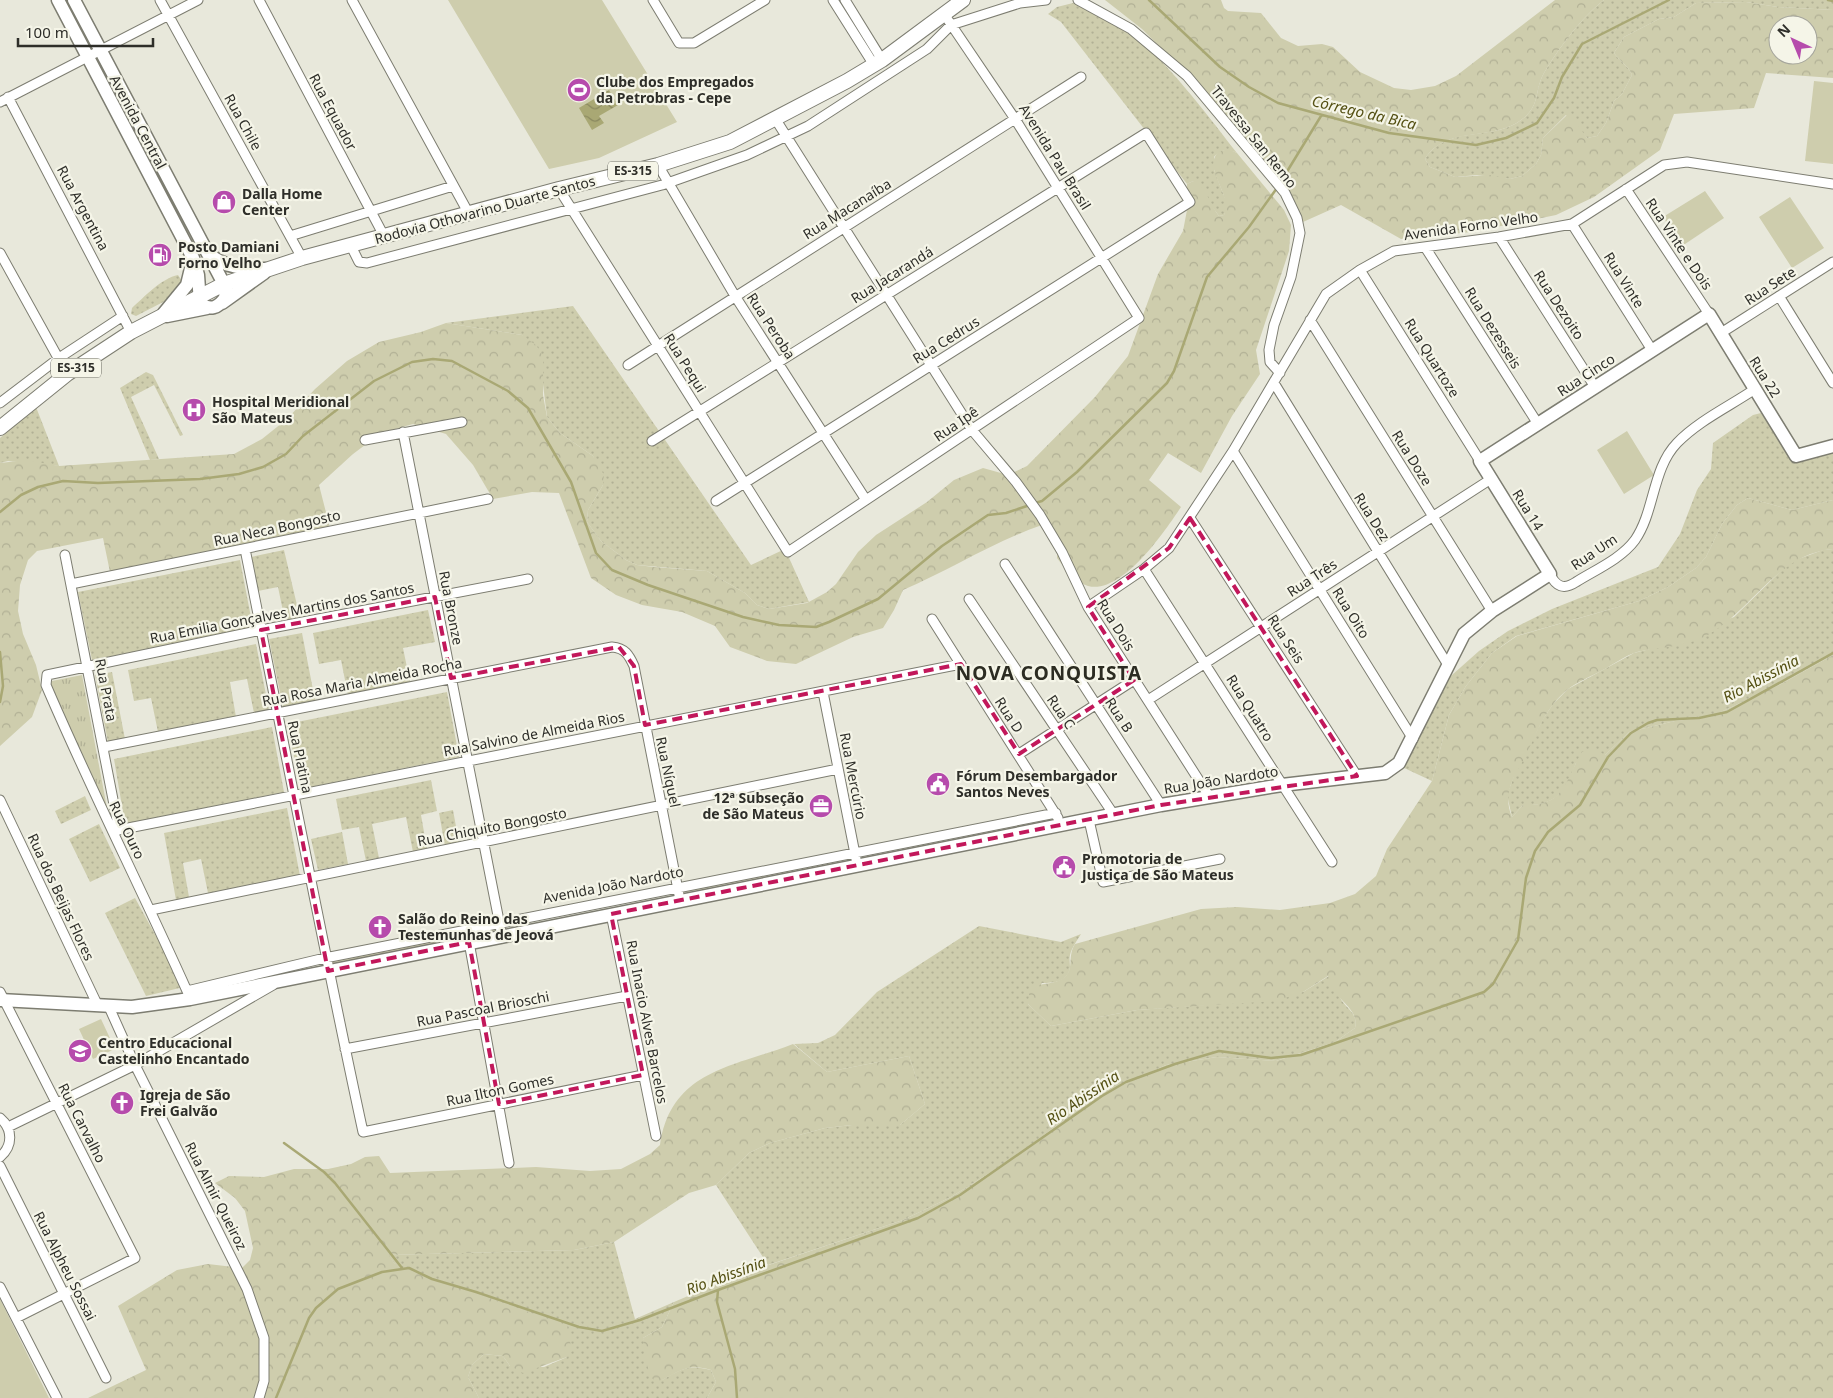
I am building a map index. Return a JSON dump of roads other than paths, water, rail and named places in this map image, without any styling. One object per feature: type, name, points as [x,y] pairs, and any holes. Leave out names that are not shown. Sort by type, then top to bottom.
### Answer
[{"type":"main road","name":"Rodovia Othovarino Duarte Santos","points":[[0,428],[67,374],[131,332],[224,284],[302,258],[559,189],[658,165],[730,142],[776,120],[878,62],[947,19],[963,0]]},
{"type":"street","name":"Avenida Central","points":[[58,0],[193,258],[198,275],[198,296]]},
{"type":"street","name":"Avenida Central","points":[[74,0],[224,284]]},
{"type":"street","name":"Rua Chile","points":[[160,0],[302,258]]},
{"type":"street","points":[[0,102],[198,0]]},
{"type":"street","name":"Rua Equador","points":[[259,0],[384,236]]},
{"type":"street","points":[[352,0],[468,214]]},
{"type":"street","points":[[653,0],[679,43],[685,45],[694,43],[748,4],[765,0]]},
{"type":"street","points":[[833,0],[878,62]]},
{"type":"street","points":[[845,0],[878,62]]},
{"type":"street","points":[[947,19],[1020,2],[1046,0]]},
{"type":"street","name":"Travessa San Remo","points":[[1078,0],[1132,29],[1187,76],[1285,193],[1297,218],[1300,233],[1291,277],[1274,325],[1269,350],[1270,362],[1280,373]]},
{"type":"street","name":"Avenida Pau Brasil","points":[[947,19],[1015,119],[1138,318]]},
{"type":"street","name":"Rodovia Othovarino Duarte Santos","points":[[351,246],[359,262],[367,264],[668,183],[746,155],[808,126],[928,49],[947,19]]},
{"type":"street","name":"Rua Macanaíba","points":[[628,365],[1081,77]]},
{"type":"street","name":"Rua Argentina","points":[[8,97],[131,332]]},
{"type":"street","points":[[776,120],[972,430]]},
{"type":"street","name":"Rua Jacarandá","points":[[652,441],[1146,133],[1190,202]]},
{"type":"street","name":"Avenida Forno Velho","points":[[1088,606],[1144,569],[1169,548],[1233,452],[1326,294],[1360,270],[1394,251],[1499,237],[1572,224],[1664,165],[1687,162],[1833,184]]},
{"type":"street","name":"Rua Peroba","points":[[658,165],[735,296],[866,500]]},
{"type":"street","points":[[290,236],[453,186]]},
{"type":"street","name":"Rua Pequi","points":[[559,189],[788,552]]},
{"type":"street","name":"Rua Vinte e Dois","points":[[1626,189],[1709,314]]},
{"type":"street","name":"Rua Cedrus","points":[[716,501],[1190,202]]},
{"type":"street","name":"Rua Vinte","points":[[1572,224],[1652,350]]},
{"type":"street","name":"Rua Dezoito","points":[[1499,237],[1595,387]]},
{"type":"street","name":"Rua Dezesseis","points":[[1425,247],[1538,424]]},
{"type":"street","points":[[206,251],[223,263],[238,267],[270,268]]},
{"type":"street","points":[[0,253],[67,374]]},
{"type":"street","points":[[159,317],[174,303],[187,285],[193,258]]},
{"type":"street","name":"Rua Sete","points":[[1721,333],[1833,262]]},
{"type":"street","points":[[159,317],[214,308],[270,268]]},
{"type":"street","name":"Rua Quartoze","points":[[1360,270],[1480,461]]},
{"type":"street","points":[[222,303],[226,294],[224,284]]},
{"type":"street","points":[[198,296],[200,303],[207,308]]},
{"type":"street","points":[[1779,296],[1833,383]]},
{"type":"street","name":"Rua 22","points":[[1709,314],[1796,456],[1833,446]]},
{"type":"street","name":"Rua Cinco","points":[[1480,461],[1709,314]]},
{"type":"street","points":[[0,403],[59,358],[123,316]]},
{"type":"street","name":"Rua Ipê","points":[[788,552],[1138,318]]},
{"type":"street","name":"Rua Doze","points":[[1310,320],[1492,611]]},
{"type":"street","name":"Rua Dez","points":[[1274,383],[1448,665]]},
{"type":"street","name":"Rua Um","points":[[1550,574],[1554,584],[1561,587],[1571,585],[1622,553],[1642,529],[1663,465],[1676,444],[1755,389]]},
{"type":"street","points":[[365,440],[462,422]]},
{"type":"street","name":"Rua Dois","points":[[972,430],[1016,482],[1040,515],[1062,552],[1088,606],[1209,796]]},
{"type":"street","name":"Rua Bronze","points":[[403,432],[469,761],[500,930]]},
{"type":"street","name":"Rua Oito","points":[[1233,452],[1413,739]]},
{"type":"street","name":"Rua 14","points":[[1480,461],[1550,574]]},
{"type":"street","name":"Rua Três","points":[[1148,700],[1491,478]]},
{"type":"street","name":"Rua Neca Bongosto","points":[[71,584],[488,499]]},
{"type":"street","name":"Rua Seis","points":[[1190,518],[1262,626],[1357,776]]},
{"type":"street","name":"Rua Platina","points":[[245,549],[311,876],[325,958],[363,1132]]},
{"type":"street","name":"Rua Prata","points":[[65,555],[104,747],[116,831]]},
{"type":"street","name":"Rua B","points":[[1005,564],[1161,805]]},
{"type":"street","name":"Rua Quatro","points":[[1144,569],[1332,862]]},
{"type":"street","points":[[1413,739],[1464,634],[1492,611],[1550,574]]},
{"type":"street","name":"Rua Emilia Gonçalves Martins dos Santos","points":[[45,680],[50,673],[528,578]]},
{"type":"street","name":"Rua C","points":[[969,600],[1114,815]]},
{"type":"street","name":"Rua D","points":[[932,620],[1063,825]]},
{"type":"street","name":"Rua Rosa Maria Almeida Rocha","points":[[104,747],[612,647],[626,651]]},
{"type":"street","name":"Rua Níquel","points":[[626,651],[634,666],[644,725],[680,900]]},
{"type":"street","name":"Rua Salvino de Almeida Rios","points":[[116,831],[644,725],[824,692],[961,664]]},
{"type":"street","name":"Rua Ouro","points":[[45,680],[75,753],[116,831],[188,995]]},
{"type":"street","points":[[1018,754],[1134,680]]},
{"type":"street","name":"Rua Mercúrio","points":[[824,692],[857,864]]},
{"type":"street","name":"Rua João Nardoto","points":[[1063,825],[1209,796],[1282,785],[1386,773],[1400,762],[1413,739]]},
{"type":"street","name":"Rua Chiquito Bongosto","points":[[151,910],[838,769]]},
{"type":"street","name":"Rua dos Beijas Flores","points":[[0,800],[104,1007]]},
{"type":"street","name":"Avenida João Nardoto","points":[[188,995],[279,981],[469,942],[500,930],[677,887],[1056,813]]},
{"type":"street","points":[[1089,820],[1103,882],[1220,859]]},
{"type":"street","name":"Avenida João Nardoto","points":[[2,998],[104,1007],[153,1005],[325,958],[611,914],[857,864],[1063,825]]},
{"type":"street","name":"Rua Inacio Alves Barcelos","points":[[611,914],[656,1136]]},
{"type":"street","points":[[469,942],[509,1162]]},
{"type":"street","points":[[8,1127],[135,1065],[279,981]]},
{"type":"street","name":"Rua Pascoal Brioschi","points":[[345,1049],[627,996]]},
{"type":"street","name":"Rua Carvalho","points":[[2,998],[136,1258],[64,1295]]},
{"type":"street","name":"Rua Almir Queiroz","points":[[104,1007],[248,1289],[264,1338],[264,1381],[259,1398]]},
{"type":"street","name":"Rua Ilton Gomes","points":[[363,1132],[643,1075]]},
{"type":"street","points":[[0,1118],[8,1127],[10,1143],[0,1157]]},
{"type":"street","name":"Rua Alpheu Sossai","points":[[0,1166],[106,1378]]},
{"type":"street","points":[[0,1287],[57,1398]]},
{"type":"street","points":[[16,1318],[64,1295]]},
{"type":"water","points":[[609,90],[618,105],[599,116],[604,123],[592,130],[579,108]]},
{"type":"waterway","name":"Córrego da Bica","points":[[1149,0],[1220,67],[1249,87],[1278,103],[1389,133],[1476,145],[1506,138],[1537,123],[1554,98],[1562,77],[1582,44],[1669,0]]},
{"type":"waterway","name":"Córrego da Bica","points":[[1828,0],[1833,1]]},
{"type":"waterway","points":[[1280,183],[1321,116]]},
{"type":"waterway","points":[[1035,503],[1042,501],[1077,472],[1167,383],[1174,371],[1207,277],[1249,227],[1277,188]]},
{"type":"waterway","points":[[0,512],[21,495],[38,487],[63,481],[98,483],[200,479],[239,474],[263,467],[286,454],[303,436],[374,381],[412,362],[433,359],[452,361],[508,391],[528,408],[571,482],[596,553],[612,570],[648,585],[743,617],[779,625],[816,627],[829,622],[878,599],[942,546],[988,515],[1006,513],[1030,505]]},
{"type":"waterway","points":[[0,652],[3,686],[0,702]]},
{"type":"waterway","name":"Rio Abissínia","points":[[276,1398],[309,1318],[316,1308],[338,1289],[382,1272],[409,1268],[432,1279],[579,1327],[602,1331],[640,1320],[918,1218],[960,1195],[1102,1096],[1126,1082],[1175,1064],[1219,1051],[1271,1058],[1301,1055],[1484,992],[1493,984],[1518,940],[1526,878],[1535,851],[1548,832],[1580,805],[1608,757],[1631,733],[1657,720],[1699,718],[1727,712],[1833,653]]},
{"type":"waterway","points":[[284,1143],[324,1172],[335,1183],[402,1268]]},
{"type":"waterway","points":[[718,1290],[717,1302],[735,1369],[737,1398]]},
{"type":"place","name":"Clube dos Empregados da Petrobras - Cepe","points":[[579,90]]},
{"type":"place","name":"Dalla Home Center","points":[[224,202]]},
{"type":"place","name":"Posto Damiani Forno Velho","points":[[160,255]]},
{"type":"place","name":"Hospital Meridional São Mateus","points":[[194,410]]},
{"type":"place","name":"Fórum Desembargador Santos Neves","points":[[938,784]]},
{"type":"place","name":"12ª Subseção de São Mateus","points":[[821,806]]},
{"type":"place","name":"Promotoria de Justiça de São Mateus","points":[[1064,867]]},
{"type":"place","name":"Salão do Reino das Testemunhas de Jeová","points":[[380,927]]},
{"type":"place","name":"Centro Educacional Castelinho Encantado","points":[[80,1051]]},
{"type":"place","name":"Igreja de São Frei Galvão","points":[[122,1103]]},
{"type":"district","name":"NOVA CONQUISTA","points":[[1049,673]]}]
